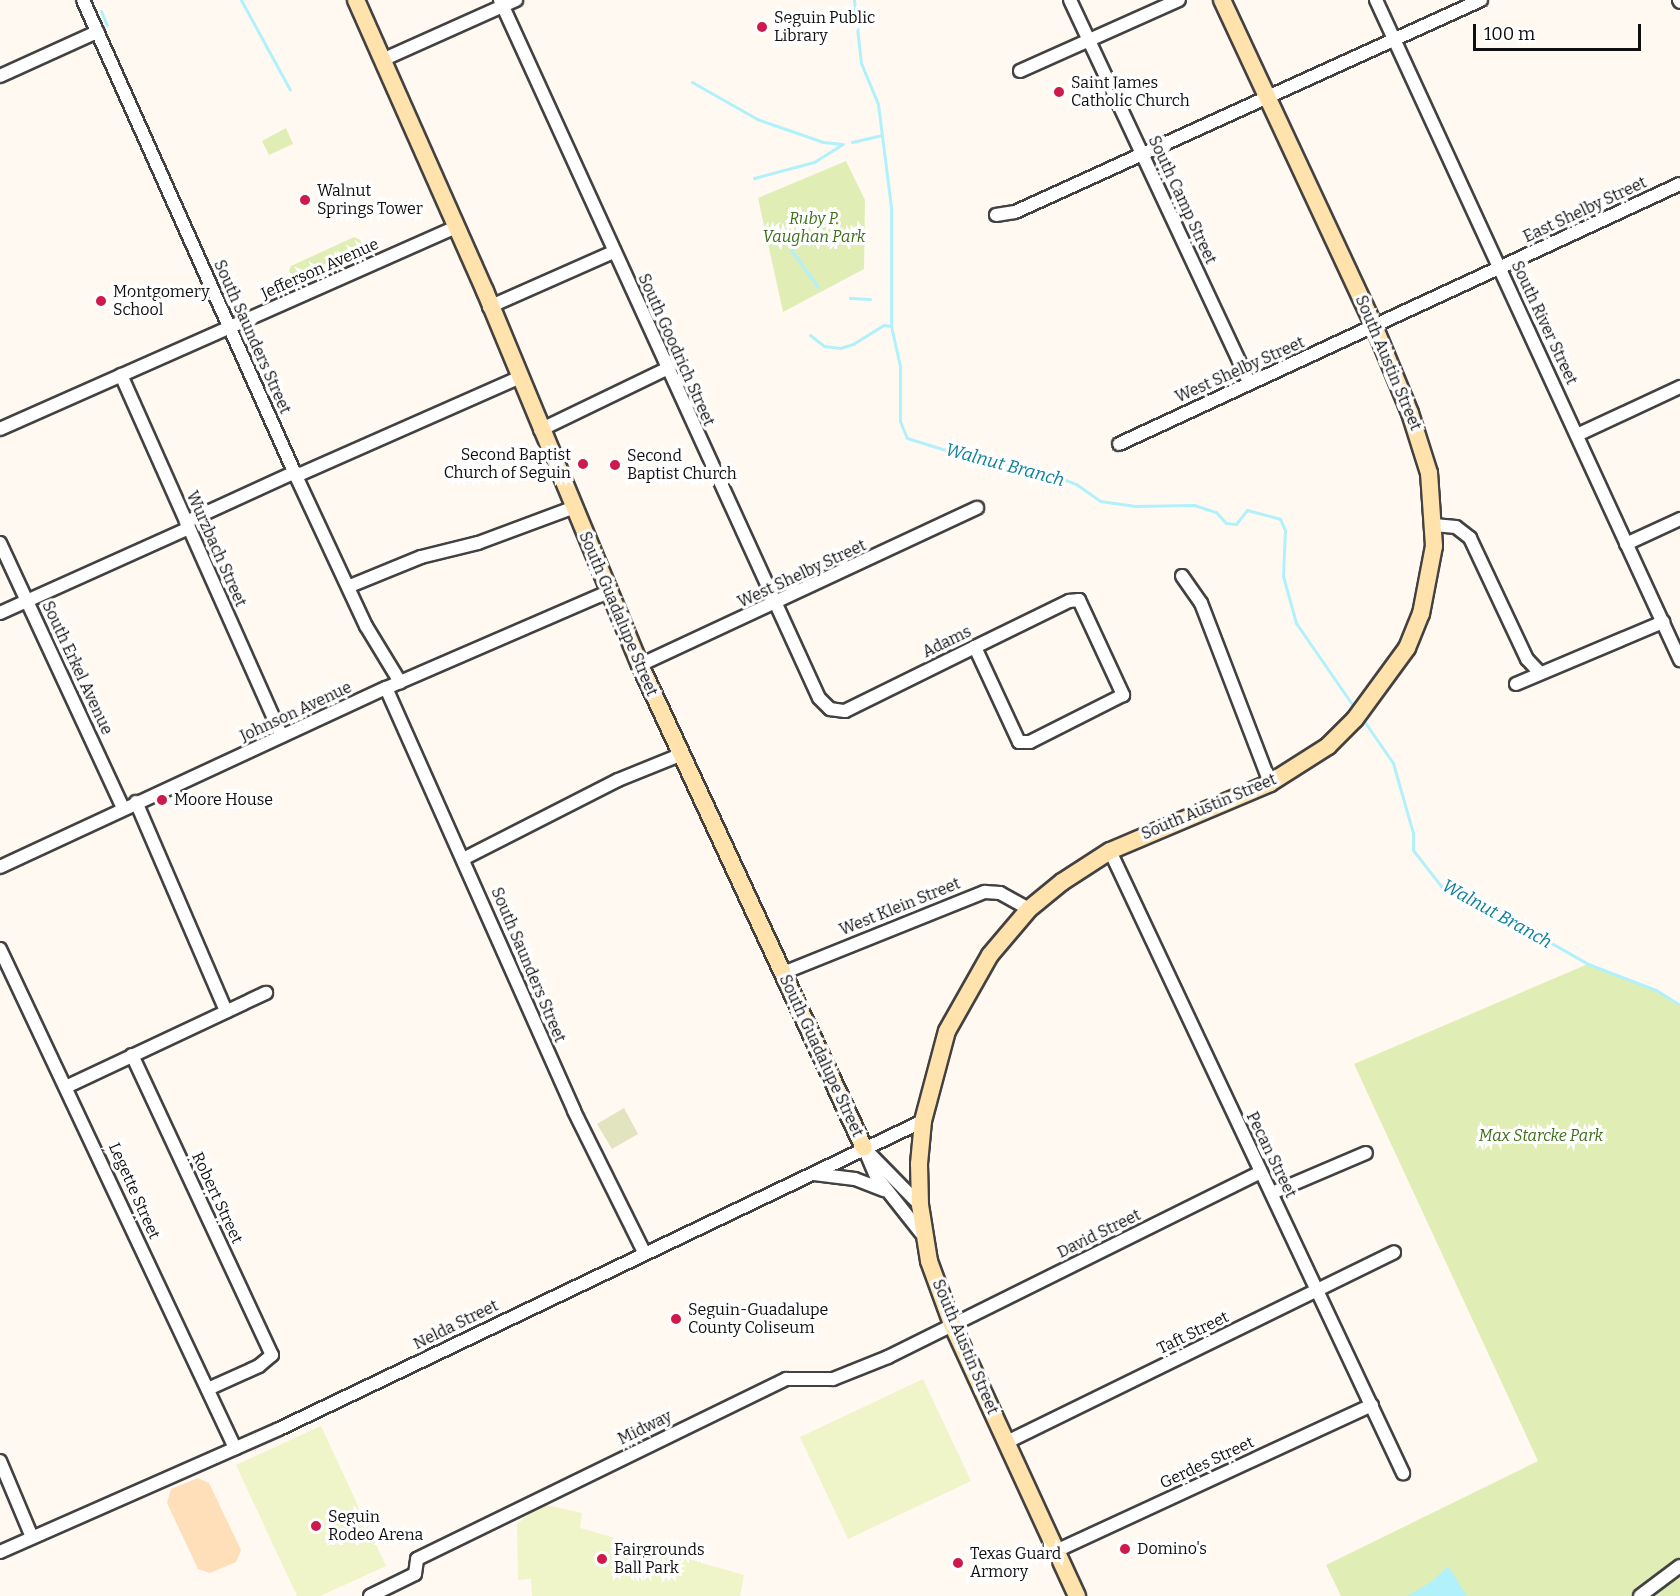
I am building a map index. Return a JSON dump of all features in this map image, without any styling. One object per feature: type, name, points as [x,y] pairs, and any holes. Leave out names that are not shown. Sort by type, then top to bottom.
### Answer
[{"type":"main road","name":"South Guadalupe Street","points":[[356,0],[456,227],[572,508],[640,665],[864,1148]]},
{"type":"main road","name":"South Austin Street","points":[[1077,1596],[952,1324],[924,1238],[920,1205],[923,1121],[936,1064],[959,1005],[990,955],[1029,909],[1078,870],[1110,851],[1270,783],[1313,757],[1355,719],[1407,648],[1421,614],[1430,578],[1434,525],[1422,446],[1375,327],[1222,0]]},
{"type":"street","name":"South Saunders Street","points":[[83,0],[296,474],[384,660],[400,682]]},
{"type":"street","points":[[382,60],[501,3],[516,0]]},
{"type":"street","name":"South Camp Street","points":[[1070,0],[1249,382]]},
{"type":"street","points":[[1020,71],[1179,0]]},
{"type":"street","name":"South River Street","points":[[1376,0],[1680,659]]},
{"type":"street","points":[[996,215],[1015,212],[1481,0]]},
{"type":"street","name":"South Goodrich Street","points":[[501,3],[666,369],[819,699],[830,709]]},
{"type":"street","points":[[0,76],[97,32]]},
{"type":"street","name":"East Shelby Street","points":[[1375,327],[1680,184]]},
{"type":"street","name":"Jefferson Avenue","points":[[0,429],[456,227]]},
{"type":"street","points":[[489,307],[613,252]]},
{"type":"street","name":"West Shelby Street","points":[[1119,444],[1249,382],[1375,327]]},
{"type":"street","points":[[540,430],[666,369]]},
{"type":"street","name":"Wurzbach Street","points":[[121,375],[282,736]]},
{"type":"street","points":[[0,613],[296,474],[518,378]]},
{"type":"street","points":[[1577,435],[1680,387]]},
{"type":"street","points":[[350,586],[421,557],[478,543],[572,508]]},
{"type":"street","name":"West Shelby Street","points":[[640,665],[776,605],[976,508]]},
{"type":"street","points":[[1626,544],[1680,519]]},
{"type":"street","points":[[1434,525],[1456,527],[1470,538],[1527,658],[1539,672]]},
{"type":"street","name":"South Erkel Avenue","points":[[0,543],[123,808]]},
{"type":"street","points":[[1182,576],[1201,603],[1270,783]]},
{"type":"street","name":"Johnson Avenue","points":[[0,867],[386,688],[608,591]]},
{"type":"street","name":"Adams","points":[[830,709],[845,711],[975,647],[1079,600],[1123,695],[1030,742],[1020,742],[975,647]]},
{"type":"street","points":[[1516,684],[1539,672],[1556,669],[1663,622]]},
{"type":"street","name":"South Saunders Street","points":[[386,688],[465,858],[574,1111],[644,1252]]},
{"type":"street","points":[[465,858],[618,780],[680,755]]},
{"type":"street","points":[[136,802],[226,1011]]},
{"type":"street","name":"Pecan Street","points":[[1110,851],[1403,1473]]},
{"type":"street","name":"West Klein Street","points":[[783,973],[985,892],[1000,893],[1029,909]]},
{"type":"street","name":"Legette Street","points":[[0,949],[68,1086],[235,1448]]},
{"type":"street","points":[[68,1086],[266,993]]},
{"type":"street","name":"Robert Street","points":[[132,1056],[272,1355],[259,1366],[208,1389]]},
{"type":"street","name":"Nelda Street","points":[[0,1551],[235,1448],[923,1121]]},
{"type":"street","points":[[864,1148],[885,1190],[915,1220],[924,1238]]},
{"type":"street","name":"South Guadalupe Street","points":[[864,1148],[920,1205]]},
{"type":"street","points":[[1272,1193],[1366,1153]]},
{"type":"street","name":"David Street","points":[[952,1324],[1260,1172]]},
{"type":"street","points":[[813,1174],[855,1179],[885,1190]]},
{"type":"street","name":"Taft Street","points":[[1007,1442],[1394,1252]]},
{"type":"street","name":"Midway","points":[[370,1596],[414,1574],[417,1559],[786,1379],[833,1379],[952,1324]]},
{"type":"street","name":"Gerdes Street","points":[[1056,1551],[1372,1405]]},
{"type":"street","points":[[0,1461],[32,1537]]},
{"type":"street","points":[[1640,1596],[1680,1566]]},
{"type":"green space","points":[[286,128],[293,144],[269,155],[262,141]]},
{"type":"green space","name":"Ruby P. Vaughan Park","points":[[846,161],[865,200],[864,269],[783,312],[758,198]]},
{"type":"green space","points":[[354,237],[363,241],[368,254],[366,260],[296,286],[289,271],[291,266]]},
{"type":"green space","name":"Max Starcke Park","points":[[1588,964],[1656,990],[1680,1005],[1680,1596],[1341,1596],[1326,1565],[1538,1461],[1354,1064]]},
{"type":"green space","points":[[624,1108],[638,1134],[612,1149],[597,1124]]},
{"type":"green space","points":[[923,1379],[971,1481],[848,1539],[800,1437]]},
{"type":"green space","name":"Seguin Rodeo Arena","points":[[321,1426],[386,1566],[320,1596],[297,1596],[236,1465]]},
{"type":"green space","name":"Fairgrounds Ball Park","points":[[541,1504],[582,1513],[580,1528],[744,1575],[740,1596],[532,1596],[531,1579],[518,1580],[517,1524]]},
{"type":"sand","points":[[198,1478],[209,1483],[241,1550],[236,1562],[210,1573],[198,1569],[167,1503],[171,1489]]},
{"type":"water","points":[[1448,1566],[1467,1596],[1407,1596],[1431,1582]]},
{"type":"waterway","points":[[241,0],[290,90]]},
{"type":"waterway","name":"Walnut Branch","points":[[854,0],[861,63],[878,104],[891,207],[891,326],[900,366],[900,421],[907,438],[984,462],[1037,469],[1076,484],[1100,501],[1134,506],[1194,505],[1216,512],[1226,523],[1236,524],[1247,510],[1280,519],[1285,530],[1283,576],[1296,623],[1356,710]]},
{"type":"waterway","points":[[101,11],[107,25]]},
{"type":"waterway","points":[[692,82],[757,119],[823,142],[843,144]]},
{"type":"waterway","points":[[852,142],[882,135]]},
{"type":"waterway","points":[[754,178],[814,162],[841,145]]},
{"type":"waterway","points":[[791,250],[818,287]]},
{"type":"waterway","points":[[850,298],[870,299]]},
{"type":"waterway","points":[[810,335],[824,346],[840,348],[853,344],[884,325],[891,326]]},
{"type":"waterway","name":"Walnut Branch","points":[[1362,718],[1393,763],[1413,833],[1413,850],[1441,886],[1465,894],[1588,964],[1656,990],[1680,1005]]},
{"type":"place","name":"Seguin Public Library","points":[[762,27]]},
{"type":"place","name":"Saint James Catholic Church","points":[[1059,92]]},
{"type":"place","name":"Walnut Springs Tower","points":[[305,200]]},
{"type":"place","name":"Montgomery School","points":[[101,301]]},
{"type":"place","name":"Second Baptist Church of Seguin","points":[[583,464]]},
{"type":"place","name":"Second Baptist Church","points":[[615,465]]},
{"type":"place","name":"Moore House","points":[[162,800]]},
{"type":"place","name":"Seguin-Guadalupe County Coliseum","points":[[676,1319]]},
{"type":"place","name":"Seguin Rodeo Arena","points":[[316,1526]]},
{"type":"place","name":"Domino's","points":[[1125,1549]]},
{"type":"place","name":"Fairgrounds Ball Park","points":[[602,1559]]},
{"type":"place","name":"Texas Guard Armory","points":[[958,1563]]}]
